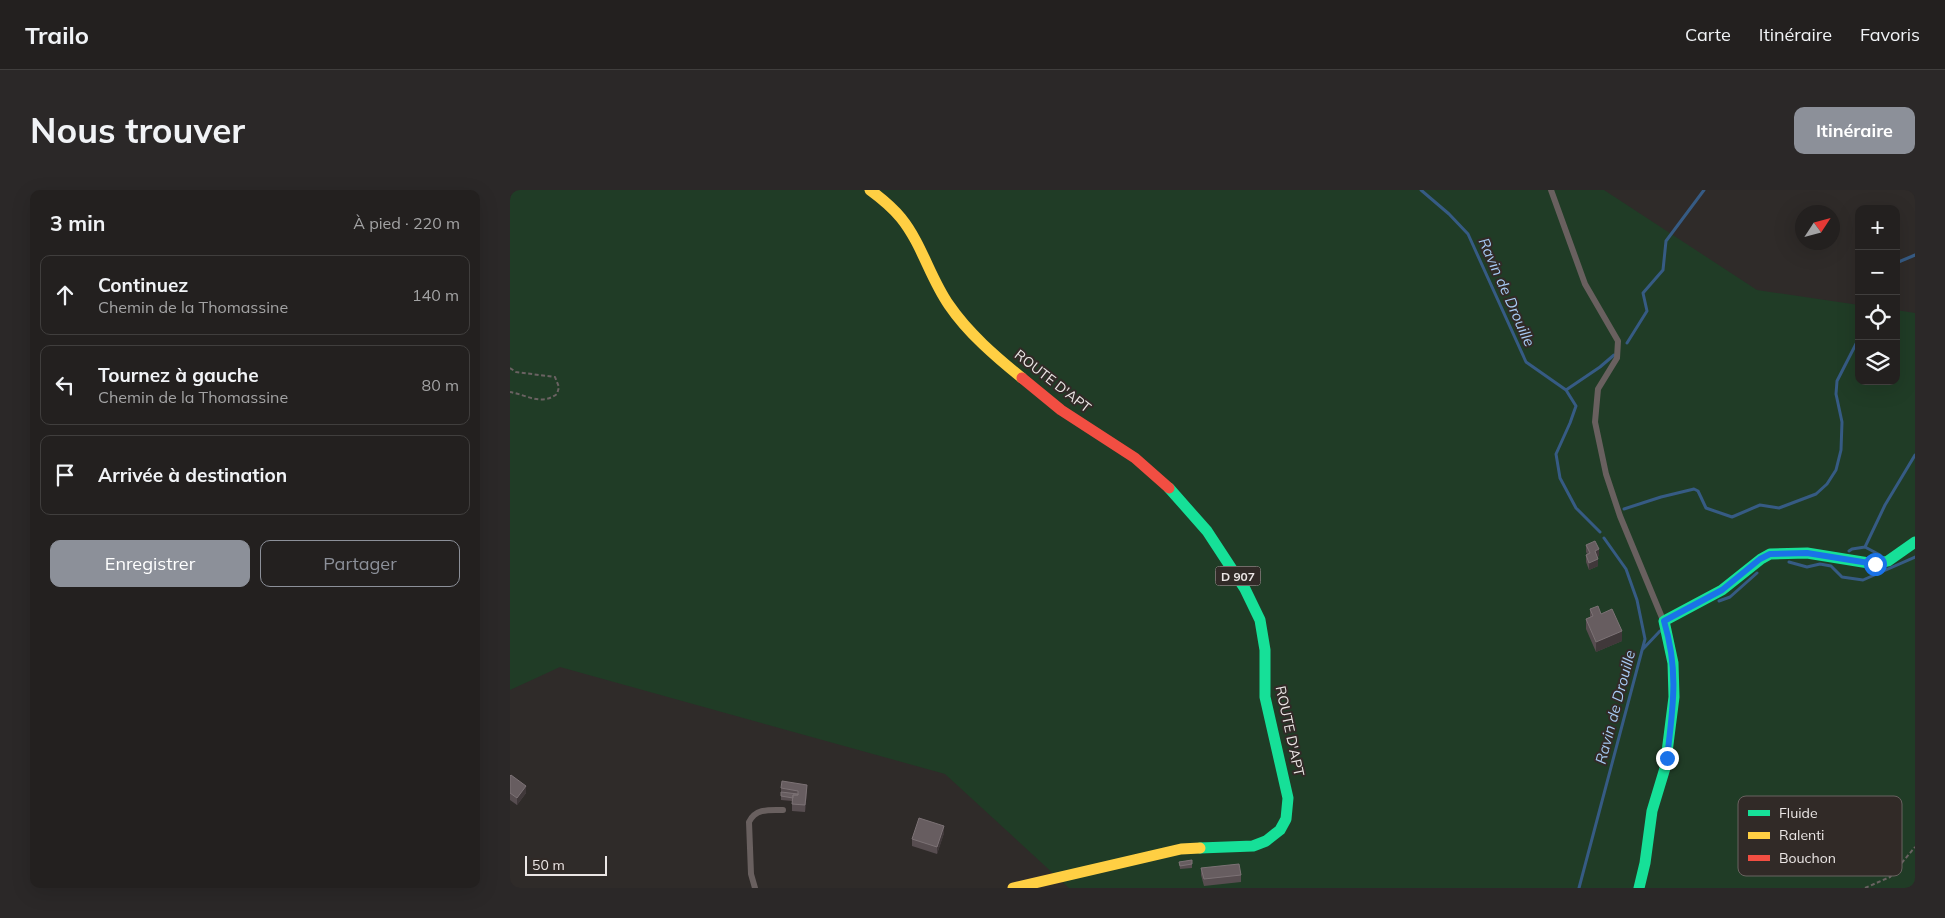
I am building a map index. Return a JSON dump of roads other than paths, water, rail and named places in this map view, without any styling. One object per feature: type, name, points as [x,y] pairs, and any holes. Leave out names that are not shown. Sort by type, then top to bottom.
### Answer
[{"type":"main road","name":"ROUTE D'APT","points":[[870,190],[886,202],[902,219],[949,306],[976,337],[1061,410],[1135,458],[1176,494],[1207,531],[1231,566],[1260,620],[1265,650],[1266,697],[1288,798],[1286,819],[1280,830],[1266,841],[1253,846],[1181,849],[1013,888]]},
{"type":"main road","points":[[1639,888],[1645,863],[1652,811],[1665,768],[1674,697],[1673,663],[1664,621],[1722,590],[1760,559],[1770,554],[1807,553],[1875,564],[1888,561],[1915,542]]},
{"type":"lane","points":[[1551,190],[1585,284],[1618,341],[1617,358],[1598,389],[1596,405],[1597,430],[1606,474],[1614,500],[1664,621]]},
{"type":"lane","points":[[755,888],[752,874],[749,822],[758,812],[783,810]]},
{"type":"waterway","name":"Ravin de Drouille","points":[[1421,190],[1449,214],[1468,234],[1526,362],[1566,390],[1576,406],[1556,454],[1560,478],[1576,508],[1600,532]]},
{"type":"waterway","points":[[1627,343],[1647,311],[1643,293],[1663,270],[1666,241],[1704,190]]},
{"type":"waterway","points":[[1900,261],[1915,255]]},
{"type":"waterway","points":[[1624,509],[1694,489],[1698,491],[1706,508],[1732,517],[1760,505],[1779,508],[1816,494],[1827,484],[1836,470],[1841,450],[1842,422],[1836,394],[1837,381],[1858,340]]},
{"type":"waterway","points":[[1566,390],[1614,355]]},
{"type":"waterway","points":[[1849,551],[1865,547],[1885,505],[1915,455]]},
{"type":"waterway","name":"Ravin de Drouille","points":[[1579,888],[1645,639],[1637,600],[1626,569],[1604,538]]},
{"type":"waterway","points":[[1865,547],[1880,555]]},
{"type":"waterway","points":[[1789,562],[1807,567],[1820,564],[1831,566],[1842,577],[1863,580],[1915,557]]},
{"type":"waterway","points":[[1719,601],[1730,597],[1757,573]]},
{"type":"waterway","points":[[1642,650],[1660,631]]}]
